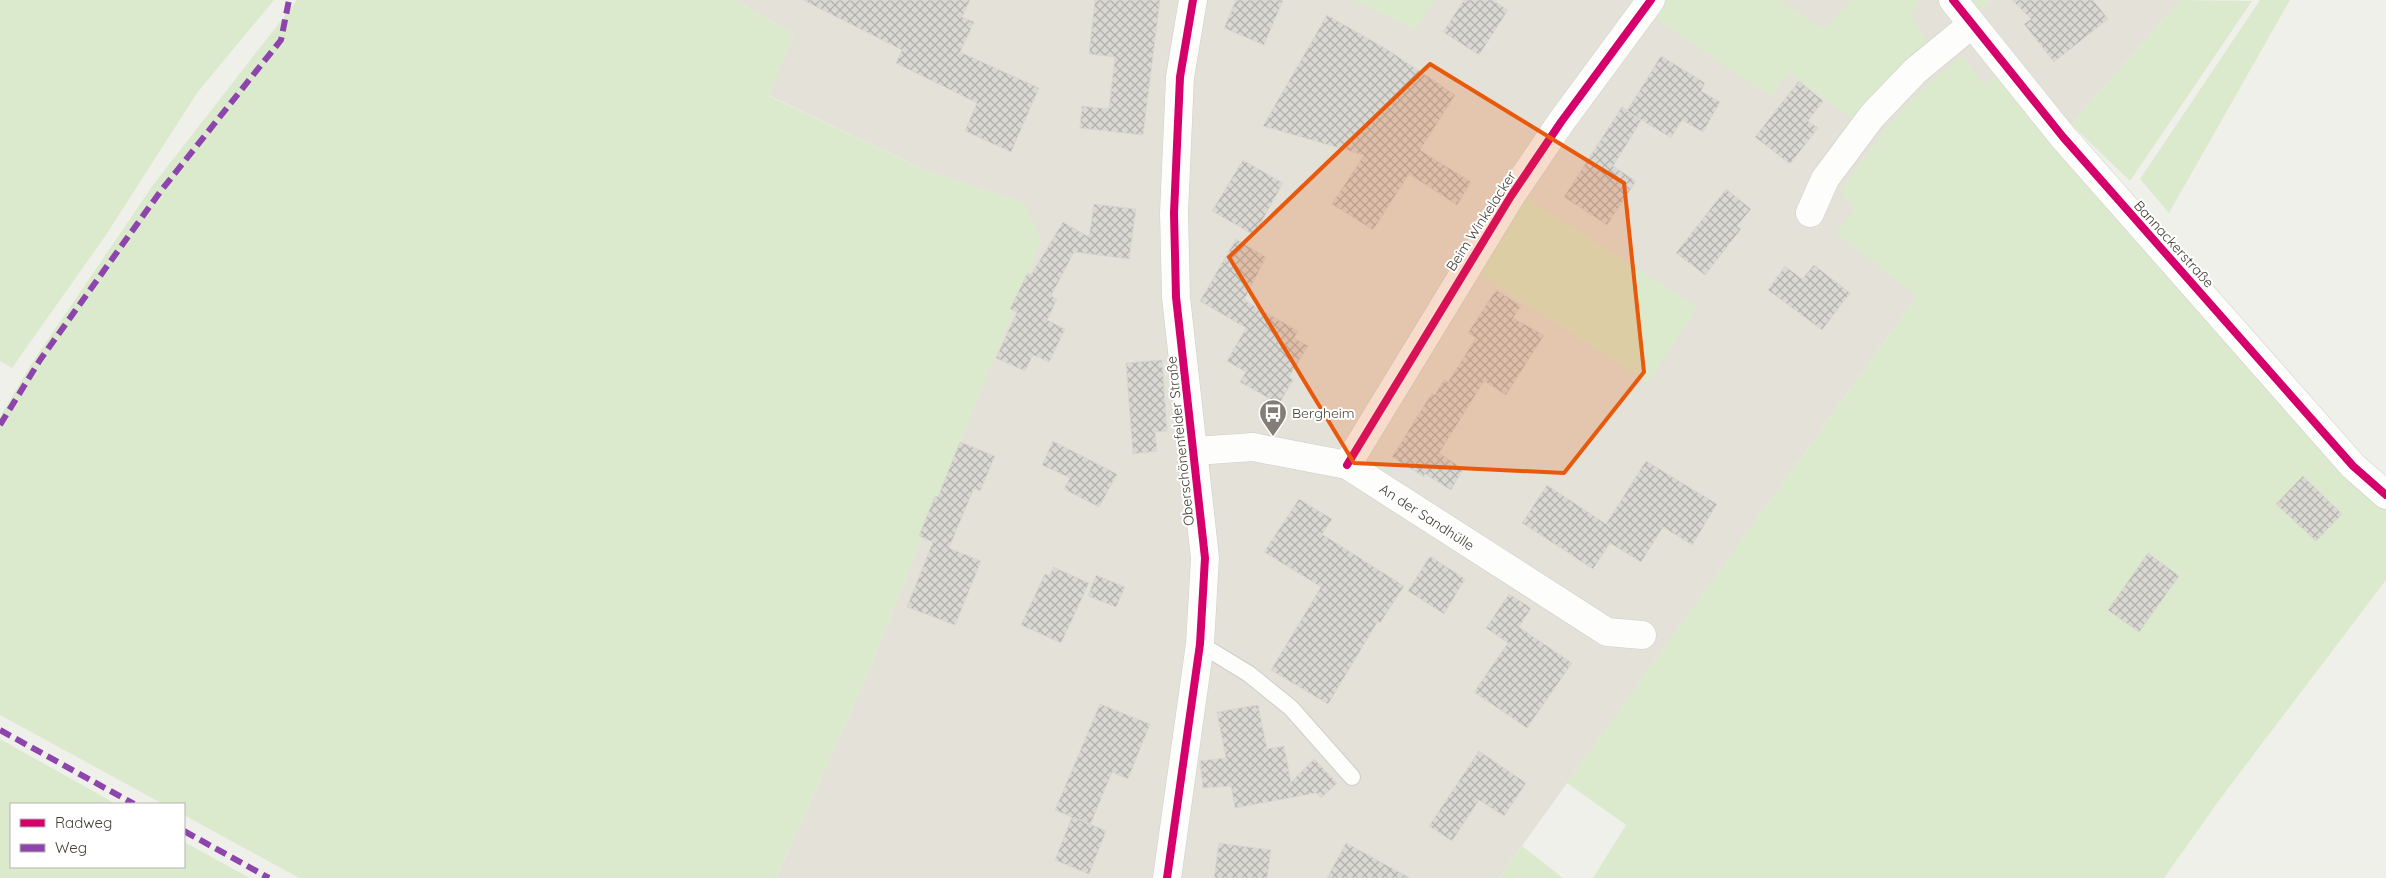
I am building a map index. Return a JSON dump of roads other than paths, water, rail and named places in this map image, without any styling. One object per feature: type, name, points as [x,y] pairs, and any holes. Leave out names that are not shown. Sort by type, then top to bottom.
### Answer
[{"type":"street","name":"Oberschönenfelder Straße","points":[[1167,878],[1200,644],[1205,558],[1195,451],[1176,298],[1174,213],[1180,77],[1194,0]]},
{"type":"street","name":"Beim Winkelacker","points":[[1347,465],[1511,196],[1561,122],[1651,0]]},
{"type":"street","name":"Bannackerstraße","points":[[1953,0],[2063,138],[2353,466],[2386,495]]},
{"type":"street","points":[[1810,213],[1825,179],[1872,116],[1915,71],[1972,24]]},
{"type":"street","name":"An der Sandhülle","points":[[1195,451],[1253,447],[1347,465],[1607,632],[1642,635]]},
{"type":"lane","points":[[1200,644],[1249,674],[1290,708],[1352,777]]},
{"type":"place","name":"Bergheim","points":[[1273,437]]}]
